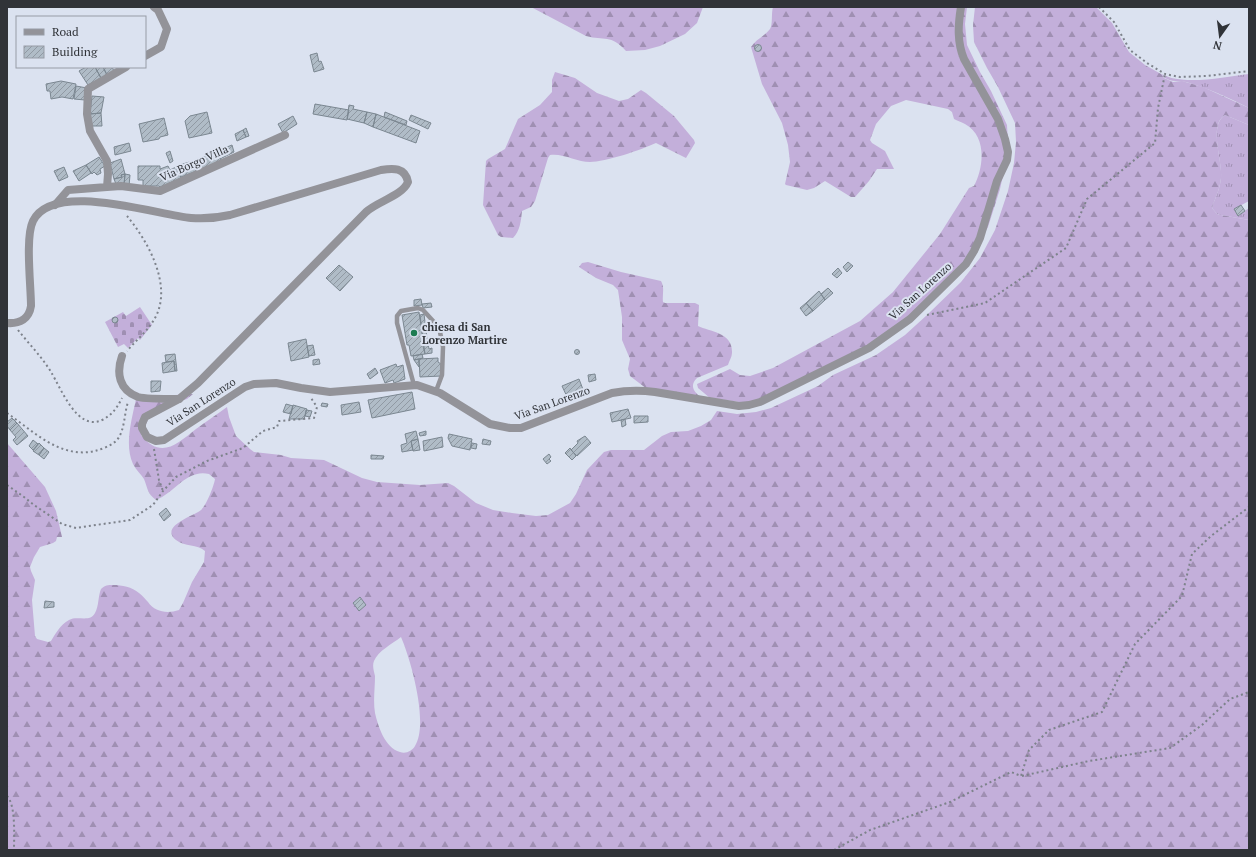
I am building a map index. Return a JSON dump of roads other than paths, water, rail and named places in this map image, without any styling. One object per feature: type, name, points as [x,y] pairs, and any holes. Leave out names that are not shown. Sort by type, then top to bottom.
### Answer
[{"type":"street","points":[[146,55],[162,46],[167,30],[158,10],[154,7]]},
{"type":"street","name":"Via San Lorenzo","points":[[10,323],[23,321],[30,312],[32,306],[29,242],[32,222],[43,209],[55,205],[97,202],[117,204],[190,218],[215,218],[230,215],[381,170],[397,169],[402,171],[407,176],[408,182],[402,191],[378,203],[370,209],[198,383],[179,399],[150,414],[143,420],[142,428],[147,437],[152,440],[164,440],[245,387],[269,382],[330,392],[414,385],[422,386],[436,391],[490,424],[510,428],[521,428],[612,393],[621,391],[642,391],[738,406],[760,402],[869,348],[910,318],[966,264],[980,238],[997,181],[1007,160],[1008,152],[998,119],[964,59],[961,50],[959,20],[961,7]]},
{"type":"street","points":[[107,187],[107,160],[90,130],[87,114],[88,89],[124,68]]},
{"type":"street","name":"Via Borgo Villa","points":[[55,205],[68,190],[121,186],[160,191],[285,135]]},
{"type":"street","points":[[122,356],[118,366],[120,380],[130,392],[138,397],[179,399]]},
{"type":"lane","points":[[414,385],[397,323],[397,316],[401,311],[418,308],[423,310],[434,322],[440,332],[443,347],[442,375],[436,391]]},
{"type":"place","name":"chiesa di San Lorenzo Martire","points":[[414,333]]}]
